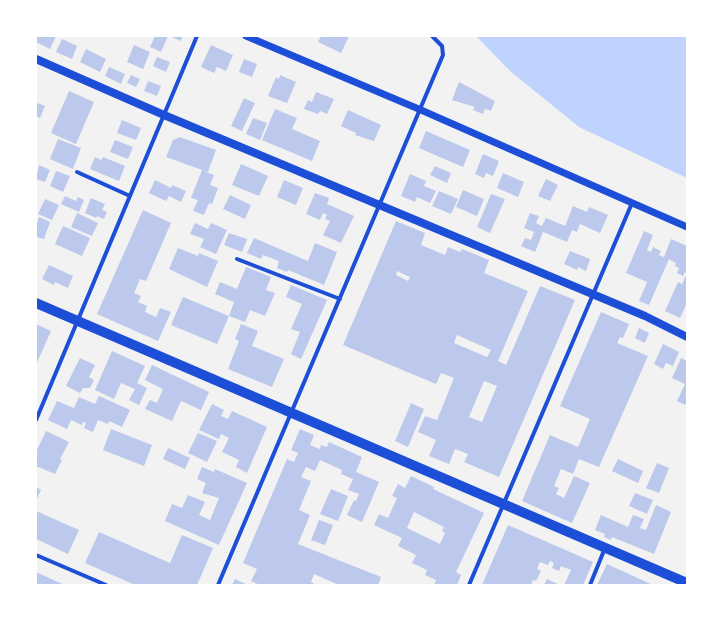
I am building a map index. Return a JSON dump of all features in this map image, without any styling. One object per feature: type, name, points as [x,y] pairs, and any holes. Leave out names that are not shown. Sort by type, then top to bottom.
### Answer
[{"type":"main road","points":[[36,59],[164,115],[593,294],[687,337]]},
{"type":"main road","points":[[36,303],[687,583]]},
{"type":"street","points":[[36,420],[197,36]]},
{"type":"street","points":[[246,36],[421,110],[687,226]]},
{"type":"street","points":[[218,585],[421,110],[443,55],[444,49],[432,36]]},
{"type":"street","points":[[76,172],[130,196]]},
{"type":"street","points":[[469,585],[633,202]]},
{"type":"street","points":[[237,259],[340,299]]},
{"type":"street","points":[[590,585],[605,548]]},
{"type":"street","points":[[36,555],[106,585]]},
{"type":"water","points":[[476,36],[687,36],[687,178],[579,127],[510,71]]},
{"type":"building","points":[[37,36],[56,36],[50,49],[36,42]]},
{"type":"building","points":[[155,36],[168,36],[161,52],[150,47]]},
{"type":"building","points":[[169,36],[183,36],[181,41]]},
{"type":"building","points":[[321,36],[349,36],[341,53],[318,42]]},
{"type":"building","points":[[62,39],[77,46],[72,59],[56,52]]},
{"type":"building","points":[[134,45],[150,52],[143,69],[127,62]]},
{"type":"building","points":[[211,45],[233,55],[226,71],[217,67],[214,73],[201,67]]},
{"type":"building","points":[[86,49],[106,59],[100,72],[80,62]]},
{"type":"building","points":[[157,57],[170,62],[166,72],[153,66]]},
{"type":"building","points":[[244,59],[257,64],[252,77],[239,72]]},
{"type":"building","points":[[109,67],[125,74],[121,84],[105,76]]},
{"type":"building","points":[[131,75],[140,79],[136,87],[127,83]]},
{"type":"building","points":[[280,75],[296,82],[287,103],[268,96],[276,77],[279,79]]},
{"type":"building","points":[[148,81],[161,86],[157,96],[144,91]]},
{"type":"building","points":[[459,82],[495,101],[491,111],[485,109],[483,114],[473,110],[475,107],[452,100]]},
{"type":"building","points":[[69,91],[94,102],[76,144],[51,133]]},
{"type":"building","points":[[316,92],[334,99],[327,114],[320,111],[318,114],[304,109],[308,100],[312,102]]},
{"type":"building","points":[[244,98],[255,103],[242,131],[231,126]]},
{"type":"building","points":[[37,103],[45,106],[40,118],[36,116]]},
{"type":"building","points":[[275,109],[297,118],[292,129],[320,141],[312,161],[262,140]]},
{"type":"building","points":[[348,110],[381,125],[374,141],[355,135],[356,133],[341,126]]},
{"type":"building","points":[[253,118],[267,123],[260,140],[246,134]]},
{"type":"building","points":[[122,120],[141,128],[136,140],[117,133]]},
{"type":"building","points":[[426,131],[470,150],[463,167],[419,148]]},
{"type":"building","points":[[180,137],[216,150],[208,172],[203,171],[214,175],[210,185],[218,188],[212,204],[209,203],[204,215],[193,211],[198,200],[191,198],[202,170],[166,157],[173,140]]},
{"type":"building","points":[[58,139],[81,148],[73,169],[50,159]]},
{"type":"building","points":[[115,140],[133,147],[128,159],[110,152]]},
{"type":"building","points":[[483,154],[499,161],[493,176],[486,173],[484,178],[475,174]]},
{"type":"building","points":[[95,157],[101,160],[103,157],[125,166],[119,181],[90,169]]},
{"type":"building","points":[[241,164],[268,176],[259,196],[232,185]]},
{"type":"building","points":[[39,165],[50,170],[45,182],[36,179]]},
{"type":"building","points":[[435,166],[451,173],[447,183],[430,175]]},
{"type":"building","points":[[56,171],[70,176],[63,192],[50,186]]},
{"type":"building","points":[[503,173],[524,182],[518,197],[497,188]]},
{"type":"building","points":[[410,174],[426,181],[424,186],[436,191],[430,203],[417,197],[415,202],[401,196]]},
{"type":"building","points":[[546,179],[558,185],[550,201],[538,196]]},
{"type":"building","points":[[155,180],[171,188],[172,185],[186,191],[181,202],[169,196],[166,201],[149,193]]},
{"type":"building","points":[[284,180],[303,188],[296,205],[277,197]]},
{"type":"building","points":[[463,190],[484,199],[477,216],[456,207]]},
{"type":"building","points":[[439,191],[458,199],[451,214],[432,206]]},
{"type":"building","points":[[315,193],[329,198],[327,204],[354,216],[341,243],[323,235],[330,221],[325,219],[327,215],[323,213],[320,220],[306,214]]},
{"type":"building","points":[[491,194],[505,199],[490,233],[477,227]]},
{"type":"building","points":[[230,195],[251,205],[245,219],[223,209]]},
{"type":"building","points":[[65,196],[76,201],[78,197],[84,200],[79,212],[61,204]]},
{"type":"building","points":[[91,198],[105,204],[102,210],[107,212],[104,219],[97,216],[96,218],[85,213]]},
{"type":"building","points":[[45,199],[59,205],[52,220],[38,214]]},
{"type":"building","points":[[573,206],[587,212],[589,207],[608,215],[600,233],[580,224],[577,232],[572,230],[567,242],[543,232],[535,252],[521,246],[525,238],[531,240],[534,232],[524,228],[530,213],[539,216],[536,223],[542,226],[546,218],[565,226]]},
{"type":"building","points":[[143,210],[171,223],[146,281],[140,279],[134,293],[141,296],[138,302],[147,306],[145,312],[156,317],[160,308],[171,312],[158,341],[97,314]]},
{"type":"building","points":[[77,213],[98,223],[92,236],[71,227]]},
{"type":"building","points":[[39,217],[50,222],[44,239],[36,237],[36,226]]},
{"type":"building","points":[[396,221],[425,233],[421,245],[445,255],[448,247],[460,252],[462,249],[489,260],[484,273],[528,291],[498,361],[506,365],[540,286],[575,300],[499,477],[464,462],[468,454],[455,449],[449,464],[429,456],[436,440],[418,432],[425,416],[437,420],[454,378],[441,373],[436,384],[343,345]],"holes":[[[397,271],[410,277],[408,281],[396,275]],[[457,335],[491,350],[487,357],[454,343]],[[484,381],[497,386],[482,422],[469,417]]]},
{"type":"building","points":[[195,223],[208,229],[211,223],[227,230],[216,254],[200,247],[204,239],[190,234]]},
{"type":"building","points":[[63,226],[90,238],[82,256],[55,244]]},
{"type":"building","points":[[644,231],[653,235],[647,250],[651,252],[653,247],[661,251],[659,255],[664,257],[671,239],[687,246],[687,273],[685,272],[683,276],[677,273],[679,268],[675,266],[676,263],[669,259],[649,305],[639,301],[647,282],[626,273]]},
{"type":"building","points":[[229,233],[247,239],[242,252],[224,245]]},
{"type":"building","points":[[254,238],[308,261],[315,243],[337,252],[324,285],[288,270],[287,272],[277,268],[279,261],[263,255],[261,259],[247,253]]},
{"type":"building","points":[[178,248],[198,256],[199,253],[218,261],[207,287],[169,269]]},
{"type":"building","points":[[570,251],[590,259],[586,271],[578,267],[577,270],[564,264]]},
{"type":"building","points":[[49,265],[73,276],[68,288],[55,282],[54,285],[42,279]]},
{"type":"building","points":[[246,267],[271,277],[266,290],[275,293],[265,316],[250,310],[245,322],[229,316],[234,302],[215,294],[220,282],[237,289]]},
{"type":"building","points":[[687,273],[687,303],[680,318],[665,311],[678,282],[682,284]]},
{"type":"building","points":[[291,285],[327,300],[301,359],[291,354],[300,332],[291,329],[302,304],[286,297]]},
{"type":"building","points":[[183,297],[229,316],[217,344],[171,325]]},
{"type":"building","points":[[601,312],[629,324],[623,338],[620,337],[617,343],[648,356],[599,467],[579,459],[573,474],[561,469],[554,486],[559,488],[556,494],[564,498],[574,476],[590,483],[572,523],[522,501],[550,435],[578,447],[590,419],[560,406]]},
{"type":"building","points":[[36,324],[51,331],[36,365]]},
{"type":"building","points":[[241,324],[258,331],[252,346],[284,359],[272,387],[228,369],[239,341],[235,339]]},
{"type":"building","points":[[639,328],[649,333],[645,343],[635,338]]},
{"type":"building","points":[[663,344],[679,352],[673,366],[666,363],[663,369],[654,364]]},
{"type":"building","points":[[112,351],[145,366],[137,383],[147,388],[139,405],[129,400],[135,389],[121,383],[114,399],[95,390]]},
{"type":"building","points":[[80,358],[95,365],[89,377],[94,380],[90,388],[83,388],[80,393],[66,386]]},
{"type":"building","points":[[681,358],[687,361],[687,401],[685,405],[677,401],[685,384],[672,378]]},
{"type":"building","points":[[152,365],[209,392],[201,410],[181,401],[172,421],[145,409],[150,400],[157,403],[163,389],[145,380]]},
{"type":"building","points":[[99,396],[130,410],[122,427],[109,421],[108,424],[98,420],[93,432],[84,428],[86,423],[83,422],[82,425],[71,420],[67,429],[48,420],[57,401],[74,408],[79,397],[95,404]]},
{"type":"building","points":[[411,403],[424,409],[408,447],[395,441]]},
{"type":"building","points":[[212,404],[224,410],[221,416],[228,419],[232,411],[267,427],[247,473],[236,467],[239,460],[222,452],[229,438],[221,434],[219,439],[199,430]]},
{"type":"building","points":[[111,429],[152,445],[144,466],[103,450]]},
{"type":"building","points":[[300,429],[314,435],[310,445],[320,449],[321,445],[327,447],[329,442],[362,457],[356,472],[379,482],[362,522],[347,515],[354,500],[356,501],[359,494],[348,490],[353,479],[341,474],[342,470],[320,460],[315,471],[306,467],[301,477],[311,481],[299,510],[310,515],[298,544],[381,577],[378,585],[339,585],[314,574],[311,582],[316,585],[260,585],[251,581],[257,569],[243,563],[287,459],[294,462],[298,453],[291,450]]},
{"type":"building","points":[[46,431],[69,442],[60,459],[62,460],[55,474],[36,466],[36,452]]},
{"type":"building","points":[[198,433],[217,441],[207,462],[188,453]]},
{"type":"building","points":[[168,448],[190,458],[185,469],[163,459]]},
{"type":"building","points":[[618,459],[643,471],[638,483],[612,471]]},
{"type":"building","points":[[657,463],[669,468],[659,493],[646,488]]},
{"type":"building","points":[[202,467],[214,472],[215,469],[247,483],[219,545],[165,521],[172,504],[182,508],[188,495],[205,502],[199,515],[210,520],[219,498],[202,493],[206,483],[197,479]]},
{"type":"building","points":[[411,476],[434,487],[433,489],[484,513],[456,572],[461,575],[457,585],[434,585],[436,580],[425,575],[427,570],[412,563],[416,555],[398,546],[402,538],[374,525],[379,514],[388,518],[397,498],[392,496],[398,484],[405,488]],"holes":[[[414,512],[444,527],[442,531],[445,533],[440,544],[407,528]]]},
{"type":"building","points":[[36,487],[41,490],[36,501]]},
{"type":"building","points":[[331,489],[348,496],[338,521],[320,514]]},
{"type":"building","points":[[635,493],[653,500],[647,514],[629,506]]},
{"type":"building","points":[[656,505],[671,512],[654,554],[612,537],[611,540],[604,537],[605,534],[595,530],[601,515],[628,527],[633,515],[644,519],[640,528],[646,530]]},
{"type":"building","points":[[36,511],[79,530],[68,554],[36,539]]},
{"type":"building","points":[[319,520],[333,525],[325,545],[311,540]]},
{"type":"building","points":[[508,525],[593,562],[583,585],[564,585],[571,570],[561,566],[559,571],[552,568],[554,563],[550,561],[548,565],[540,562],[537,569],[541,571],[536,581],[533,580],[531,585],[482,585]]},
{"type":"building","points":[[99,532],[170,563],[182,535],[213,548],[197,585],[135,585],[85,563]]},
{"type":"building","points":[[607,564],[653,585],[597,585]]},
{"type":"building","points":[[36,572],[60,583],[65,585],[36,585]]},
{"type":"building","points":[[235,579],[248,585],[232,585]]},
{"type":"building","points":[[547,579],[560,585],[544,585]]}]
